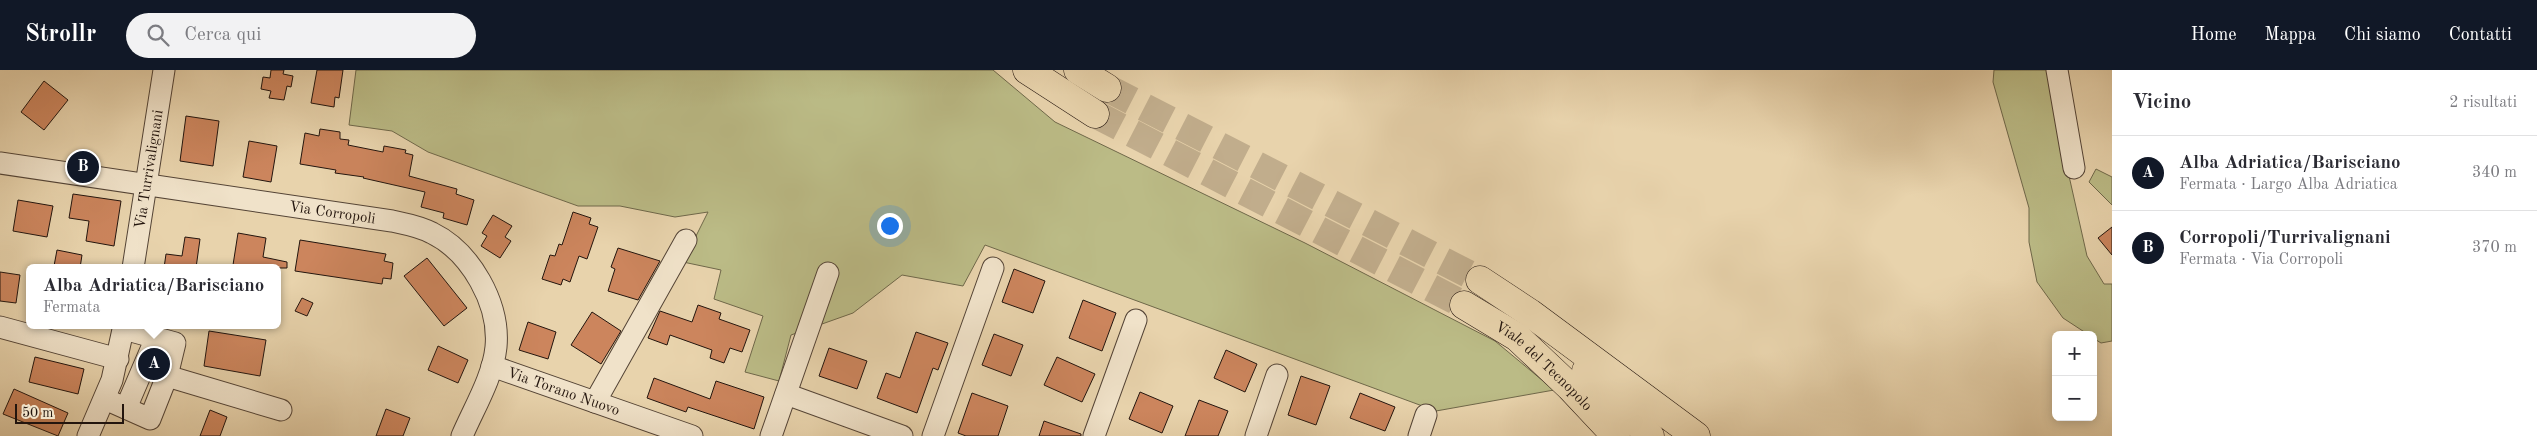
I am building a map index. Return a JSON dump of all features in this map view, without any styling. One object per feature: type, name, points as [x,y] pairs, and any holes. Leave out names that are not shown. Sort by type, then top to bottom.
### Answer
[{"type":"highway","points":[[1027,70],[1095,114]]},
{"type":"highway","points":[[1078,70],[1107,88]]},
{"type":"highway","points":[[1480,280],[1530,313],[1696,436]]},
{"type":"highway","name":"Viale del Tecnopolo","points":[[1464,306],[1517,337],[1570,387],[1616,436]]},
{"type":"highway","name":"Viale del Tecnopolo","points":[[1530,313],[1650,436]]},
{"type":"street","name":"Via Turrivalignani","points":[[134,264],[164,70]]},
{"type":"street","points":[[2056,70],[2074,168]]},
{"type":"street","name":"Via Corropoli","points":[[0,163],[146,183],[392,221],[433,233],[452,245],[460,254],[486,294],[493,312],[496,331],[496,347],[492,366],[462,436]]},
{"type":"street","points":[[594,402],[686,240]]},
{"type":"street","points":[[933,436],[993,268]]},
{"type":"street","points":[[771,436],[828,273]]},
{"type":"street","points":[[1094,436],[1136,320]]},
{"type":"street","points":[[0,327],[118,360]]},
{"type":"street","points":[[88,436],[105,399],[118,360],[124,329]]},
{"type":"street","points":[[105,399],[150,419],[167,376],[175,343],[130,329]]},
{"type":"street","points":[[126,408],[156,338]]},
{"type":"street","name":"Via Torano Nuovo","points":[[492,366],[692,436]]},
{"type":"street","points":[[1256,436],[1277,375]]},
{"type":"street","points":[[167,376],[281,410]]},
{"type":"street","points":[[786,394],[902,436]]},
{"type":"street","points":[[1419,436],[1426,416]]},
{"type":"green space","points":[[356,70],[993,70],[1055,122],[1305,243],[1495,341],[1554,390],[1436,411],[985,245],[963,286],[902,275],[853,313],[791,335],[779,381],[745,372],[763,316],[714,299],[721,270],[683,262],[708,212],[675,217],[620,206],[578,206],[428,152],[392,131],[349,125]]},
{"type":"green space","points":[[1994,70],[2055,70],[2067,167],[2087,256],[2104,284],[2112,284],[2112,341],[2101,343],[2097,340],[2097,331],[2083,331],[2063,318],[2037,282],[2029,242],[2029,208],[1993,82]]},
{"type":"green space","points":[[2096,169],[2112,177],[2112,205],[2089,182]]},
{"type":"building","points":[[271,70],[284,70],[283,74],[293,76],[291,87],[287,86],[284,100],[269,98],[271,91],[261,89],[263,77],[270,78]]},
{"type":"building","points":[[317,70],[343,70],[339,98],[335,97],[334,107],[311,103]]},
{"type":"building","points":[[44,81],[68,100],[44,130],[21,112]]},
{"type":"building","points":[[186,116],[219,121],[213,166],[180,161]]},
{"type":"building","points":[[320,129],[340,132],[340,139],[349,140],[348,145],[383,152],[384,146],[406,150],[405,153],[413,155],[409,176],[457,189],[456,194],[474,200],[467,225],[443,218],[444,213],[421,207],[425,192],[364,177],[335,173],[336,170],[300,164],[305,133],[319,136]]},
{"type":"building","points":[[249,141],[277,146],[271,182],[243,177]]},
{"type":"building","points":[[73,194],[121,201],[114,246],[86,241],[89,221],[69,218]]},
{"type":"building","points":[[18,200],[53,206],[47,237],[13,231]]},
{"type":"building","points":[[573,212],[591,218],[589,224],[598,227],[587,259],[579,256],[570,282],[563,279],[561,285],[542,279],[550,255],[555,256],[559,244],[562,245]]},
{"type":"building","points":[[493,215],[512,226],[505,237],[511,241],[500,258],[481,246],[487,236],[482,233]]},
{"type":"building","points":[[2112,227],[2112,255],[2098,238]]},
{"type":"building","points":[[238,233],[266,238],[263,257],[287,262],[287,268],[281,268],[281,264],[233,264]]},
{"type":"building","points":[[185,237],[200,239],[197,264],[165,264],[166,254],[182,256]]},
{"type":"building","points":[[300,240],[386,254],[384,261],[393,263],[391,279],[383,278],[382,284],[295,271]]},
{"type":"building","points":[[618,248],[660,261],[638,300],[608,291],[615,269],[611,267]]},
{"type":"building","points":[[57,250],[82,255],[81,264],[54,264]]},
{"type":"building","points":[[427,258],[467,308],[444,326],[404,276]]},
{"type":"building","points":[[1014,269],[1045,281],[1033,313],[1002,302]]},
{"type":"building","points":[[0,272],[20,275],[16,303],[0,301]]},
{"type":"building","points":[[302,298],[313,303],[307,316],[295,311]]},
{"type":"building","points":[[1083,300],[1116,313],[1102,351],[1069,338]]},
{"type":"building","points":[[698,305],[721,313],[719,319],[750,330],[742,352],[730,348],[724,363],[710,358],[712,350],[670,335],[667,345],[648,338],[660,311],[692,322]]},
{"type":"building","points":[[592,312],[621,331],[601,364],[571,345]]},
{"type":"building","points":[[528,322],[556,332],[548,359],[519,350]]},
{"type":"building","points":[[209,331],[266,340],[260,376],[204,366]]},
{"type":"building","points":[[916,332],[948,343],[938,370],[933,368],[917,413],[877,398],[886,373],[900,378]]},
{"type":"building","points":[[994,334],[1023,345],[1011,376],[982,365]]},
{"type":"building","points":[[438,346],[468,360],[458,383],[428,370]]},
{"type":"building","points":[[829,348],[867,361],[857,389],[819,376]]},
{"type":"building","points":[[1226,350],[1257,364],[1245,392],[1214,378]]},
{"type":"building","points":[[35,357],[84,369],[78,394],[29,382]]},
{"type":"building","points":[[1057,357],[1095,374],[1082,402],[1044,385]]},
{"type":"building","points":[[1301,376],[1330,386],[1316,425],[1288,415]]},
{"type":"building","points":[[654,378],[710,399],[716,381],[764,397],[754,429],[688,407],[686,412],[647,398]]},
{"type":"building","points":[[14,389],[68,413],[58,436],[3,414]]},
{"type":"building","points":[[1140,392],[1173,406],[1162,433],[1129,419]]},
{"type":"building","points":[[972,393],[1008,406],[998,436],[966,436],[958,433]]},
{"type":"building","points":[[1360,393],[1395,407],[1385,431],[1350,418]]},
{"type":"building","points":[[1199,400],[1228,411],[1218,436],[1185,436]]},
{"type":"building","points":[[386,409],[410,418],[403,436],[376,436]]},
{"type":"building","points":[[210,410],[227,417],[220,436],[200,436]]},
{"type":"building","points":[[1044,421],[1081,434],[1081,436],[1039,436]]},
{"type":"tunnel","points":[[1107,88],[1480,280]]},
{"type":"tunnel","points":[[1095,114],[1464,305]]},
{"type":"place","name":"Corropoli/Turrivalignani","points":[[83,167]]},
{"type":"place","name":"Alba Adriatica/Barisciano","points":[[154,364]]}]
